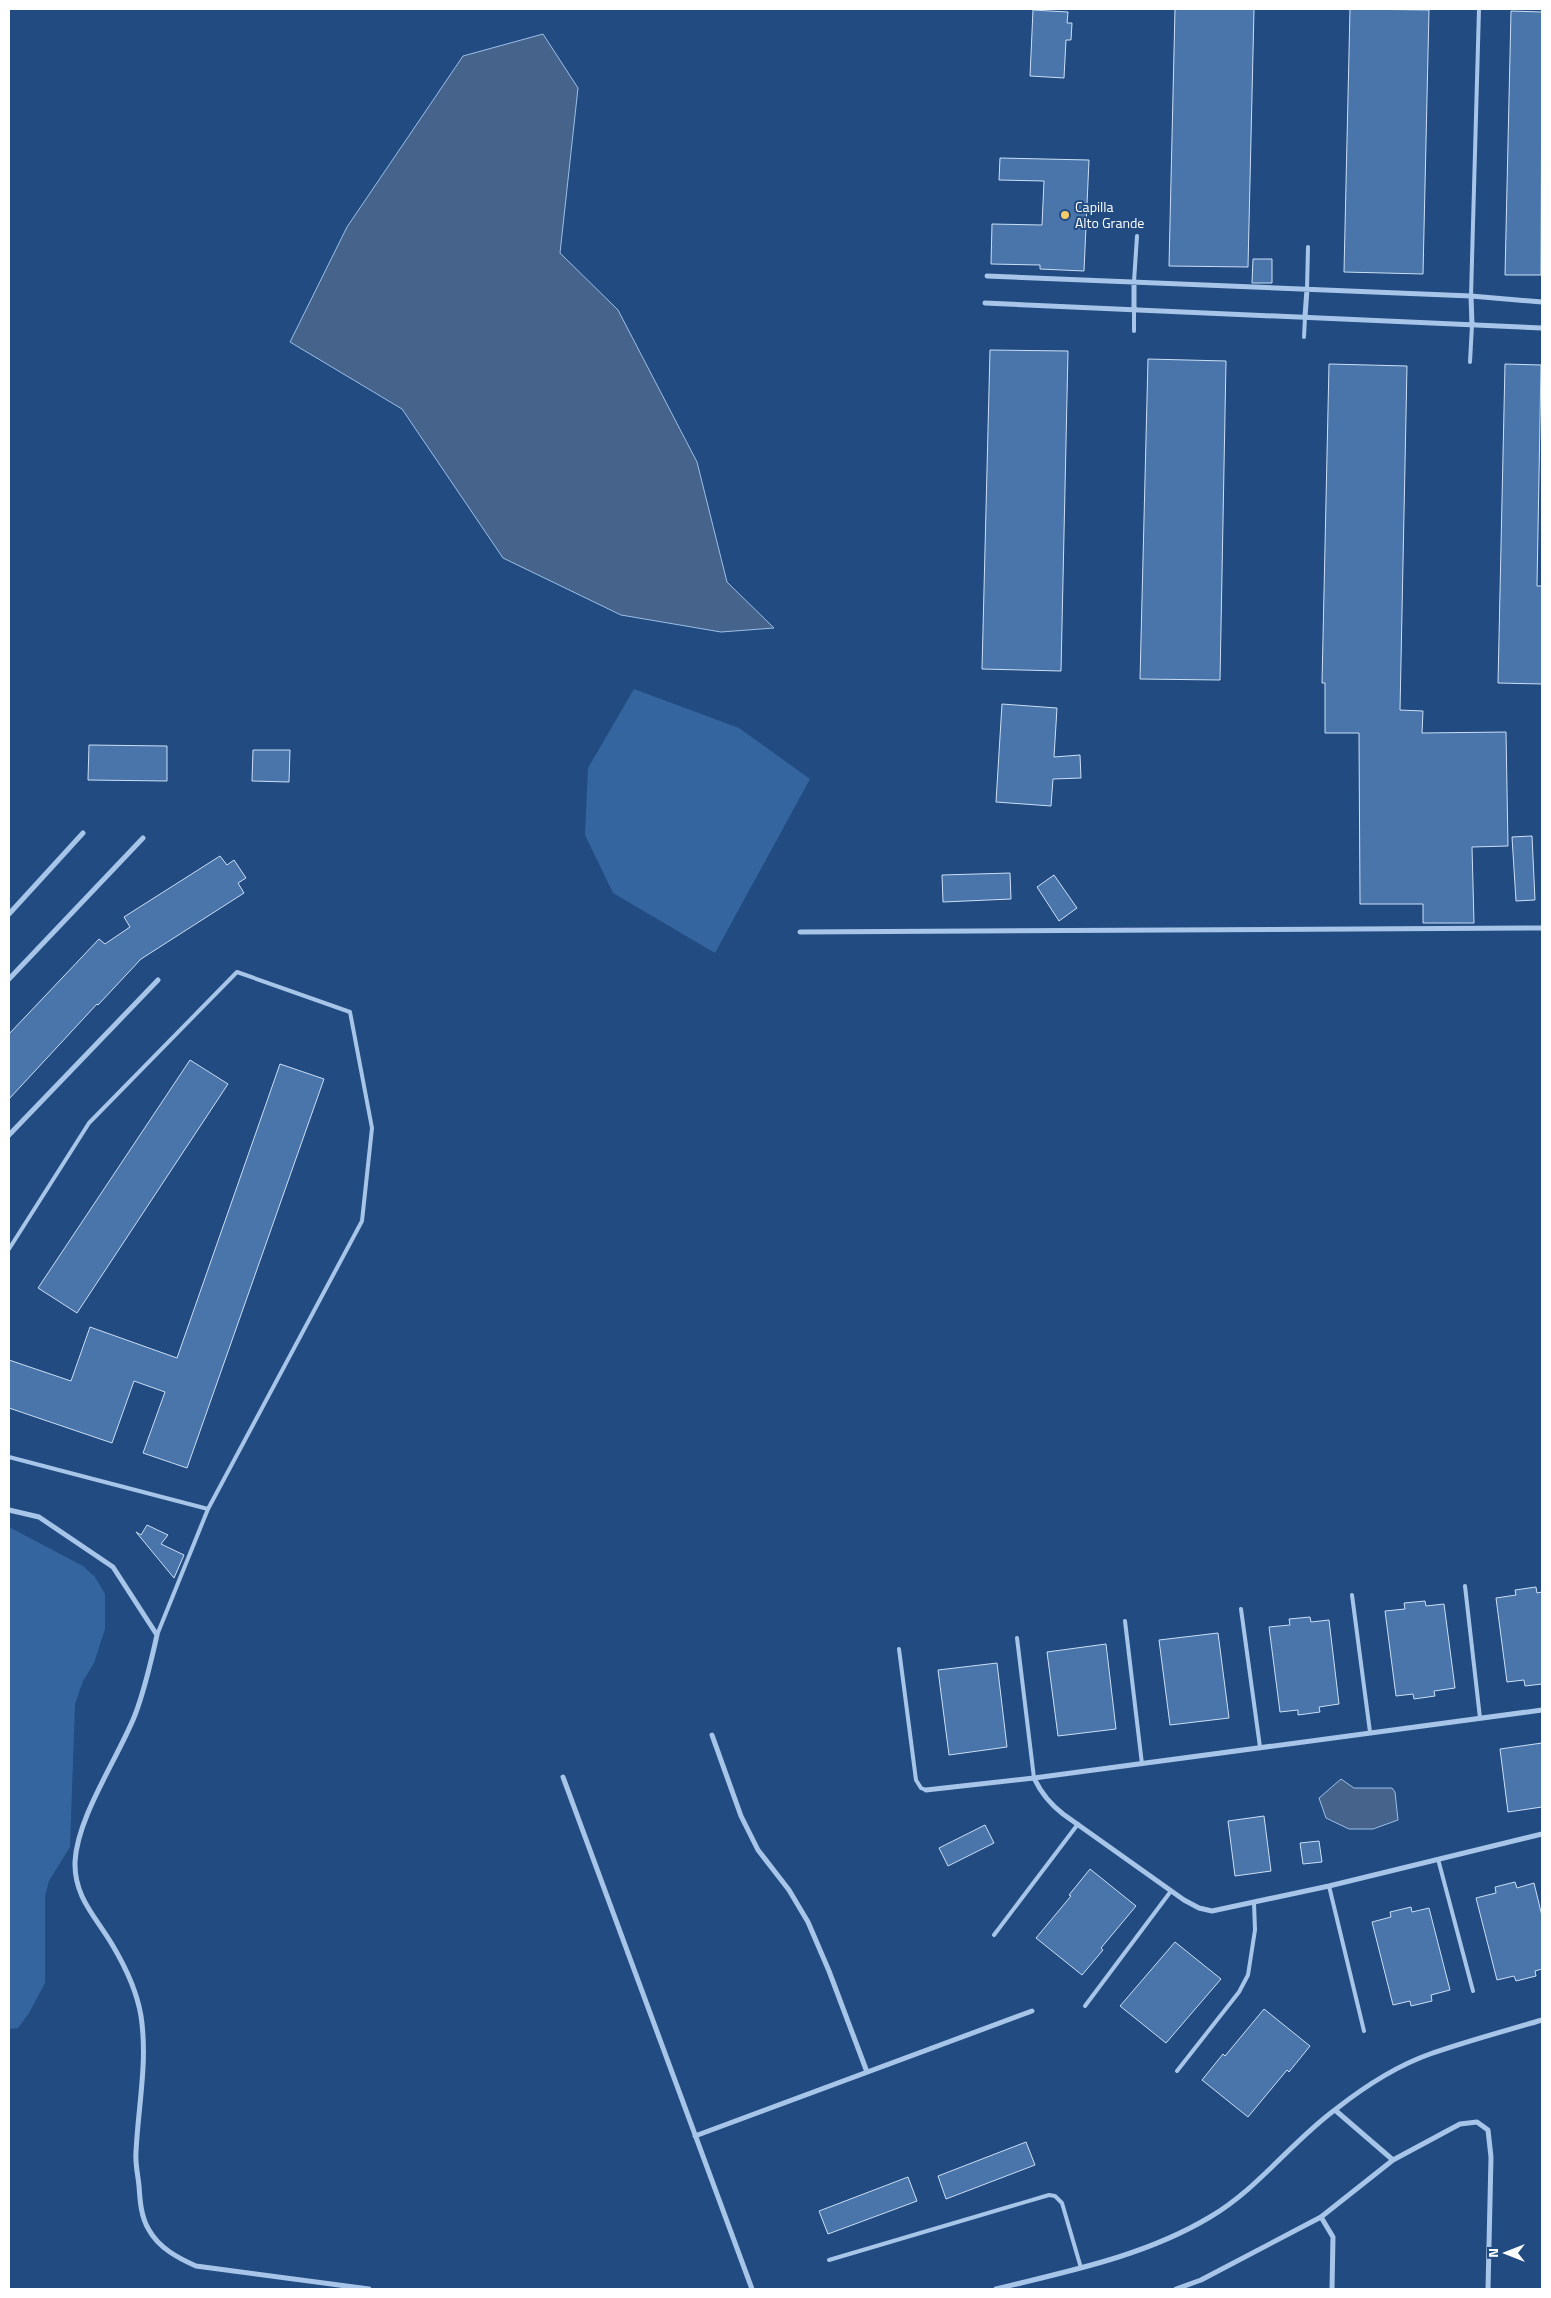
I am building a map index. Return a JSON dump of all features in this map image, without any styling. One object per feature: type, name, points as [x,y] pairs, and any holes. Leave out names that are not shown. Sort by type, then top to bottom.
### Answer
[{"type":"street","points":[[987,276],[1471,296],[1542,302]]},
{"type":"street","points":[[1134,282],[1134,310]]},
{"type":"street","points":[[1305,317],[1307,289]]},
{"type":"street","points":[[1471,296],[1472,325]]},
{"type":"street","points":[[985,303],[1542,328]]},
{"type":"street","points":[[9,914],[82,833]]},
{"type":"street","points":[[9,979],[143,838]]},
{"type":"street","points":[[800,932],[1542,928]]},
{"type":"street","points":[[9,1135],[158,980]]},
{"type":"street","points":[[9,1510],[39,1517],[113,1566],[157,1635],[150,1671],[134,1715],[84,1821],[75,1862],[79,1888],[92,1916],[113,1945],[124,1967],[136,1993],[141,2016],[143,2074],[136,2155],[143,2216],[149,2230],[161,2245],[196,2266],[369,2289]]},
{"type":"street","points":[[926,1790],[931,1791],[1142,1764],[1542,1710]]},
{"type":"street","points":[[712,1734],[741,1816],[758,1850],[789,1890],[808,1922],[829,1971],[867,2072]]},
{"type":"street","points":[[562,1777],[752,2289]]},
{"type":"street","points":[[1034,1778],[1051,1805],[1191,1905],[1212,1911],[1329,1886],[1542,1834]]},
{"type":"street","points":[[695,2136],[1032,2011]]},
{"type":"street","points":[[996,2289],[1133,2253],[1178,2235],[1211,2217],[1238,2198],[1334,2110],[1387,2074],[1429,2054],[1542,2020]]},
{"type":"street","points":[[1334,2110],[1393,2160]]},
{"type":"street","points":[[1176,2289],[1201,2280],[1321,2217],[1393,2160],[1460,2124],[1477,2122],[1488,2130],[1491,2157],[1488,2289]]},
{"type":"street","points":[[1321,2217],[1333,2237],[1332,2289]]},
{"type":"lane","points":[[1471,296],[1479,9]]},
{"type":"lane","points":[[1134,282],[1137,236]]},
{"type":"lane","points":[[1307,289],[1308,247]]},
{"type":"lane","points":[[1134,310],[1134,330]]},
{"type":"lane","points":[[1304,337],[1305,317]]},
{"type":"lane","points":[[1470,362],[1472,325]]},
{"type":"lane","points":[[9,1249],[89,1123],[238,972],[350,1012],[372,1128],[362,1221],[208,1509],[157,1635]]},
{"type":"lane","points":[[9,1457],[208,1509]]},
{"type":"lane","points":[[1465,1586],[1480,1718]]},
{"type":"lane","points":[[1352,1595],[1370,1732]]},
{"type":"lane","points":[[1241,1608],[1260,1747]]},
{"type":"lane","points":[[1124,1621],[1142,1764]]},
{"type":"lane","points":[[1017,1638],[1034,1778]]},
{"type":"lane","points":[[899,1650],[916,1780],[921,1788],[926,1790]]},
{"type":"lane","points":[[994,1935],[1078,1824]]},
{"type":"lane","points":[[1438,1859],[1473,1991]]},
{"type":"lane","points":[[1329,1886],[1364,2031]]},
{"type":"lane","points":[[1085,2006],[1171,1891]]},
{"type":"lane","points":[[1177,2072],[1239,1992],[1248,1975],[1255,1930],[1254,1903]]},
{"type":"lane","points":[[829,2260],[1049,2195],[1059,2199],[1062,2203],[1081,2268]]},
{"type":"shaded area","points":[[543,34],[578,88],[560,253],[618,310],[697,462],[727,582],[774,628],[721,632],[621,615],[503,558],[402,409],[290,342],[347,227],[463,56]]},
{"type":"shaded area","points":[[634,689],[739,728],[810,779],[715,953],[613,893],[585,835],[588,768]]},
{"type":"shaded area","points":[[9,1527],[83,1566],[95,1577],[105,1594],[105,1629],[94,1663],[83,1681],[75,1704],[70,1847],[49,1881],[45,1896],[45,1983],[29,2013],[18,2028],[9,2029]]},
{"type":"shaded area","points":[[1341,1779],[1354,1788],[1392,1788],[1395,1792],[1398,1820],[1373,1829],[1349,1829],[1326,1818],[1319,1798]]},
{"type":"building","points":[[1175,9],[1254,9],[1248,267],[1169,266]]},
{"type":"building","points":[[1350,9],[1429,10],[1423,274],[1344,272]]},
{"type":"building","points":[[1033,10],[1068,12],[1067,23],[1072,23],[1071,40],[1066,40],[1064,78],[1030,76]]},
{"type":"building","points":[[1511,11],[1542,12],[1541,275],[1505,275]]},
{"type":"building","name":"Capilla Alto Grande","points":[[1000,158],[1089,160],[1084,271],[1040,269],[1040,265],[991,264],[992,224],[1042,225],[1044,181],[999,180]]},
{"type":"building","points":[[1253,259],[1272,259],[1272,283],[1252,283]]},
{"type":"building","points":[[990,350],[1068,351],[1061,671],[982,669]]},
{"type":"building","points":[[1148,359],[1226,361],[1220,680],[1140,679]]},
{"type":"building","points":[[1329,364],[1407,366],[1400,710],[1423,711],[1422,733],[1506,732],[1508,846],[1472,847],[1474,923],[1423,923],[1423,904],[1360,904],[1359,733],[1325,733],[1325,683],[1322,683]]},
{"type":"building","points":[[1505,364],[1541,365],[1537,586],[1542,586],[1542,684],[1498,683]]},
{"type":"building","points":[[1002,704],[1057,708],[1054,757],[1080,755],[1081,778],[1053,779],[1051,806],[996,802]]},
{"type":"building","points":[[89,745],[167,746],[167,781],[88,780]]},
{"type":"building","points":[[253,750],[290,750],[289,782],[252,781]]},
{"type":"building","points":[[1532,836],[1535,900],[1516,901],[1512,837]]},
{"type":"building","points":[[220,856],[227,865],[234,860],[246,878],[238,883],[244,893],[141,959],[9,1099],[9,1034],[99,939],[105,944],[130,927],[124,917]]},
{"type":"building","points":[[1010,873],[1011,899],[943,902],[942,875]]},
{"type":"building","points":[[1054,875],[1077,908],[1059,921],[1037,887]]},
{"type":"building","points":[[190,1060],[228,1084],[77,1313],[38,1288]]},
{"type":"building","points":[[280,1064],[324,1079],[187,1468],[143,1453],[165,1392],[134,1381],[112,1443],[9,1408],[9,1360],[71,1381],[90,1327],[177,1358]]},
{"type":"building","points":[[147,1525],[168,1535],[161,1544],[184,1555],[174,1578],[136,1532],[141,1535]]},
{"type":"building","points":[[1536,1587],[1537,1593],[1542,1592],[1542,1684],[1525,1686],[1524,1680],[1507,1682],[1496,1598],[1516,1595],[1515,1590]]},
{"type":"building","points":[[1425,1601],[1426,1606],[1444,1604],[1455,1688],[1434,1691],[1435,1696],[1414,1699],[1413,1694],[1396,1696],[1385,1611],[1405,1609],[1404,1603]]},
{"type":"building","points":[[1310,1617],[1311,1622],[1329,1620],[1339,1704],[1319,1707],[1320,1712],[1298,1715],[1298,1710],[1280,1712],[1269,1627],[1290,1625],[1289,1619]]},
{"type":"building","points":[[1218,1633],[1229,1718],[1170,1725],[1159,1640]]},
{"type":"building","points":[[1106,1644],[1116,1729],[1058,1736],[1047,1652]]},
{"type":"building","points":[[997,1663],[1007,1747],[949,1755],[938,1670]]},
{"type":"building","points":[[1542,1743],[1542,1807],[1508,1812],[1500,1749]]},
{"type":"building","points":[[1264,1816],[1271,1871],[1235,1876],[1228,1821]]},
{"type":"building","points":[[985,1825],[994,1843],[948,1866],[939,1848]]},
{"type":"building","points":[[1319,1841],[1322,1862],[1303,1864],[1300,1843]]},
{"type":"building","points":[[1090,1869],[1136,1906],[1101,1948],[1103,1950],[1082,1975],[1036,1938],[1071,1896],[1069,1895]]},
{"type":"building","points":[[1515,1882],[1517,1888],[1534,1883],[1542,1916],[1542,1969],[1535,1971],[1536,1976],[1516,1981],[1514,1976],[1497,1980],[1476,1898],[1496,1893],[1495,1887]]},
{"type":"building","points":[[1411,1907],[1412,1912],[1429,1908],[1450,1990],[1431,1995],[1432,2001],[1411,2006],[1410,2001],[1393,2005],[1372,1922],[1391,1917],[1390,1912]]},
{"type":"building","points":[[1175,1942],[1221,1979],[1166,2043],[1120,2006]]},
{"type":"building","points":[[1264,2009],[1310,2046],[1289,2072],[1287,2070],[1248,2117],[1202,2080],[1223,2054],[1225,2056]]},
{"type":"building","points":[[1026,2142],[1035,2165],[946,2199],[938,2176]]},
{"type":"building","points":[[908,2177],[917,2201],[828,2234],[819,2211]]},
{"type":"place","name":"Capilla Alto Grande","points":[[1065,215]]}]
